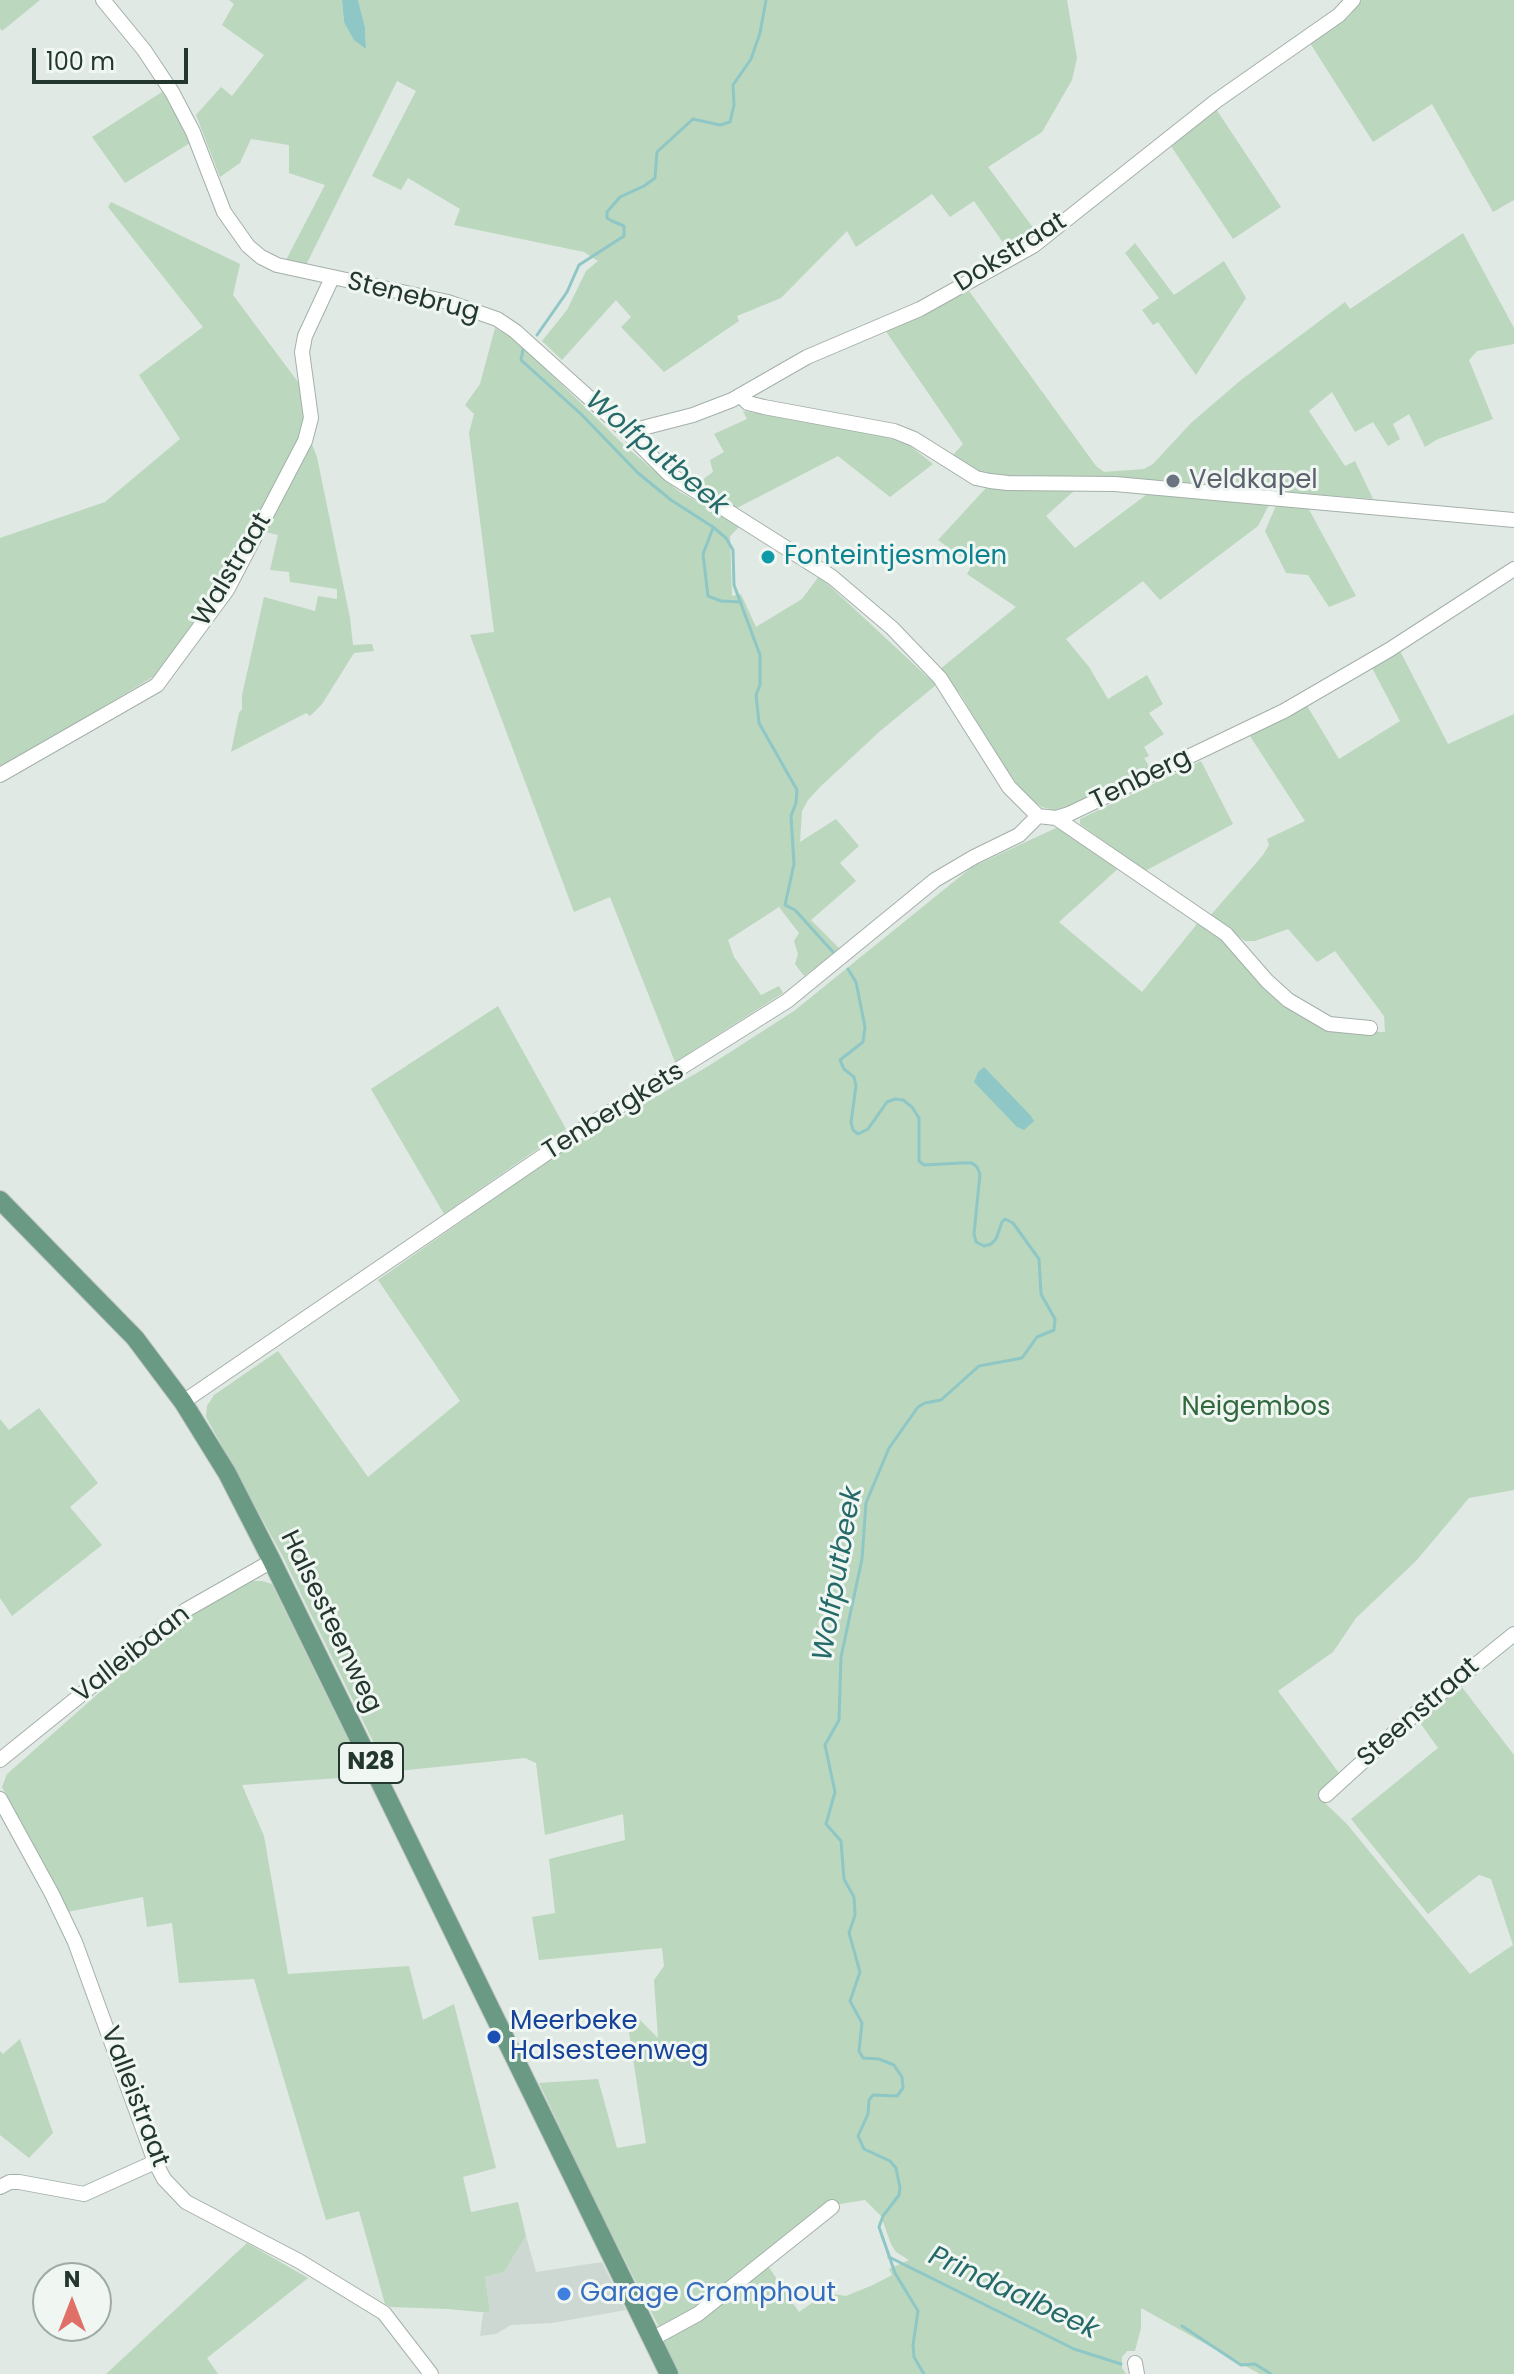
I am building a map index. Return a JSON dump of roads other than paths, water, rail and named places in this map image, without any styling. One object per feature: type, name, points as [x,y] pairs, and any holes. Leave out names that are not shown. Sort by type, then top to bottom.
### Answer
[{"type":"main road","name":"Halsesteenweg","points":[[0,1200],[135,1338],[183,1402],[227,1473],[669,2374]]},
{"type":"street","name":"Stenebrug","points":[[103,0],[144,50],[172,92],[193,132],[224,212],[242,239],[261,257],[277,265],[448,302],[497,319],[539,351],[669,474],[832,577],[892,628],[940,678],[1009,787],[1038,816]]},
{"type":"street","name":"Dokstraat","points":[[627,432],[693,415],[741,396],[807,357],[920,309],[1033,246],[1216,101],[1339,15],[1353,0]]},
{"type":"street","name":"Walstraat","points":[[0,775],[157,685],[227,590],[305,441],[311,418],[302,352],[305,336],[332,278]]},
{"type":"street","points":[[741,396],[748,403],[764,407],[894,431],[914,439],[976,478],[990,481],[1115,484],[1514,520]]},
{"type":"street","name":"Tenberg","points":[[1038,816],[1056,818],[1087,806],[1284,711],[1389,650],[1514,569]]},
{"type":"street","name":"Tenbergkets","points":[[183,1402],[572,1136],[787,1001],[935,880],[1019,835],[1038,816]]},
{"type":"street","points":[[1056,818],[1226,934],[1288,1000],[1329,1024],[1344,1028],[1370,1028]]},
{"type":"street","name":"Valleibaan","points":[[0,1760],[186,1610],[272,1561]]},
{"type":"street","name":"Steenstraat","points":[[1326,1795],[1415,1714],[1514,1634]]},
{"type":"street","name":"Valleistraat","points":[[0,1799],[75,1942],[155,2162],[164,2179],[186,2202],[299,2261],[384,2313],[431,2374]]},
{"type":"street","points":[[0,2187],[19,2182],[84,2194],[155,2162]]},
{"type":"street","points":[[652,2339],[698,2314],[832,2207]]},
{"type":"water","points":[[342,0],[358,0],[365,27],[366,49],[354,40],[344,22]]},
{"type":"water","points":[[984,1067],[1031,1116],[1034,1121],[1024,1130],[1017,1127],[974,1082]]},
{"type":"waterway","name":"Wolfputbeek","points":[[537,335],[567,292],[579,265],[624,236],[624,226],[607,218],[607,212],[620,197],[655,178],[657,152],[693,119],[720,125],[730,122],[734,105],[733,85],[751,59],[766,0]]},
{"type":"waterway","name":"Wolfputbeek","points":[[523,350],[521,360],[582,415],[638,473],[671,500],[713,527],[726,538],[733,550],[734,585],[760,655],[760,685],[756,695],[759,723],[797,790],[791,816],[794,864],[785,905],[795,910],[833,952]]},
{"type":"waterway","points":[[713,528],[703,554],[708,596],[721,601],[741,602]]},
{"type":"waterway","name":"Wolfputbeek","points":[[848,969],[856,982],[865,1027],[863,1042],[840,1060],[844,1069],[854,1077],[856,1086],[851,1122],[853,1130],[858,1134],[868,1129],[887,1102],[903,1100],[919,1118],[919,1161],[924,1165],[972,1163],[977,1167],[980,1174],[974,1234],[976,1242],[984,1246],[991,1244],[1005,1219],[1013,1223],[1039,1259],[1041,1294],[1055,1319],[1054,1330],[1037,1337],[1022,1358],[979,1366],[941,1400],[918,1407],[889,1448],[866,1503],[862,1559],[841,1657],[839,1720],[825,1745],[835,1792],[826,1824],[841,1841],[844,1879],[854,1897],[855,1915],[849,1933],[860,1972],[850,2001],[862,2023],[859,2051],[863,2058],[879,2059],[894,2065],[902,2077],[903,2088],[897,2096],[873,2095],[858,2136],[864,2149],[890,2161],[896,2168],[899,2195],[883,2216],[879,2227],[895,2273],[918,2311],[914,2357],[924,2374]]},
{"type":"waterway","name":"Prindaalbeek","points":[[889,2257],[1074,2349],[1121,2364]]},
{"type":"waterway","name":"Prindaalbeek","points":[[1182,2326],[1241,2365],[1255,2364],[1271,2374]]},
{"type":"place","name":"Veldkapel","points":[[1173,481]]},
{"type":"place","name":"Fonteintjesmolen","points":[[768,557]]},
{"type":"place","name":"Meerbeke Halsesteenweg","points":[[494,2037]]},
{"type":"place","name":"Garage Cromphout","points":[[564,2294]]},
{"type":"park label","name":"Neigembos","points":[[1256,1408]]}]
